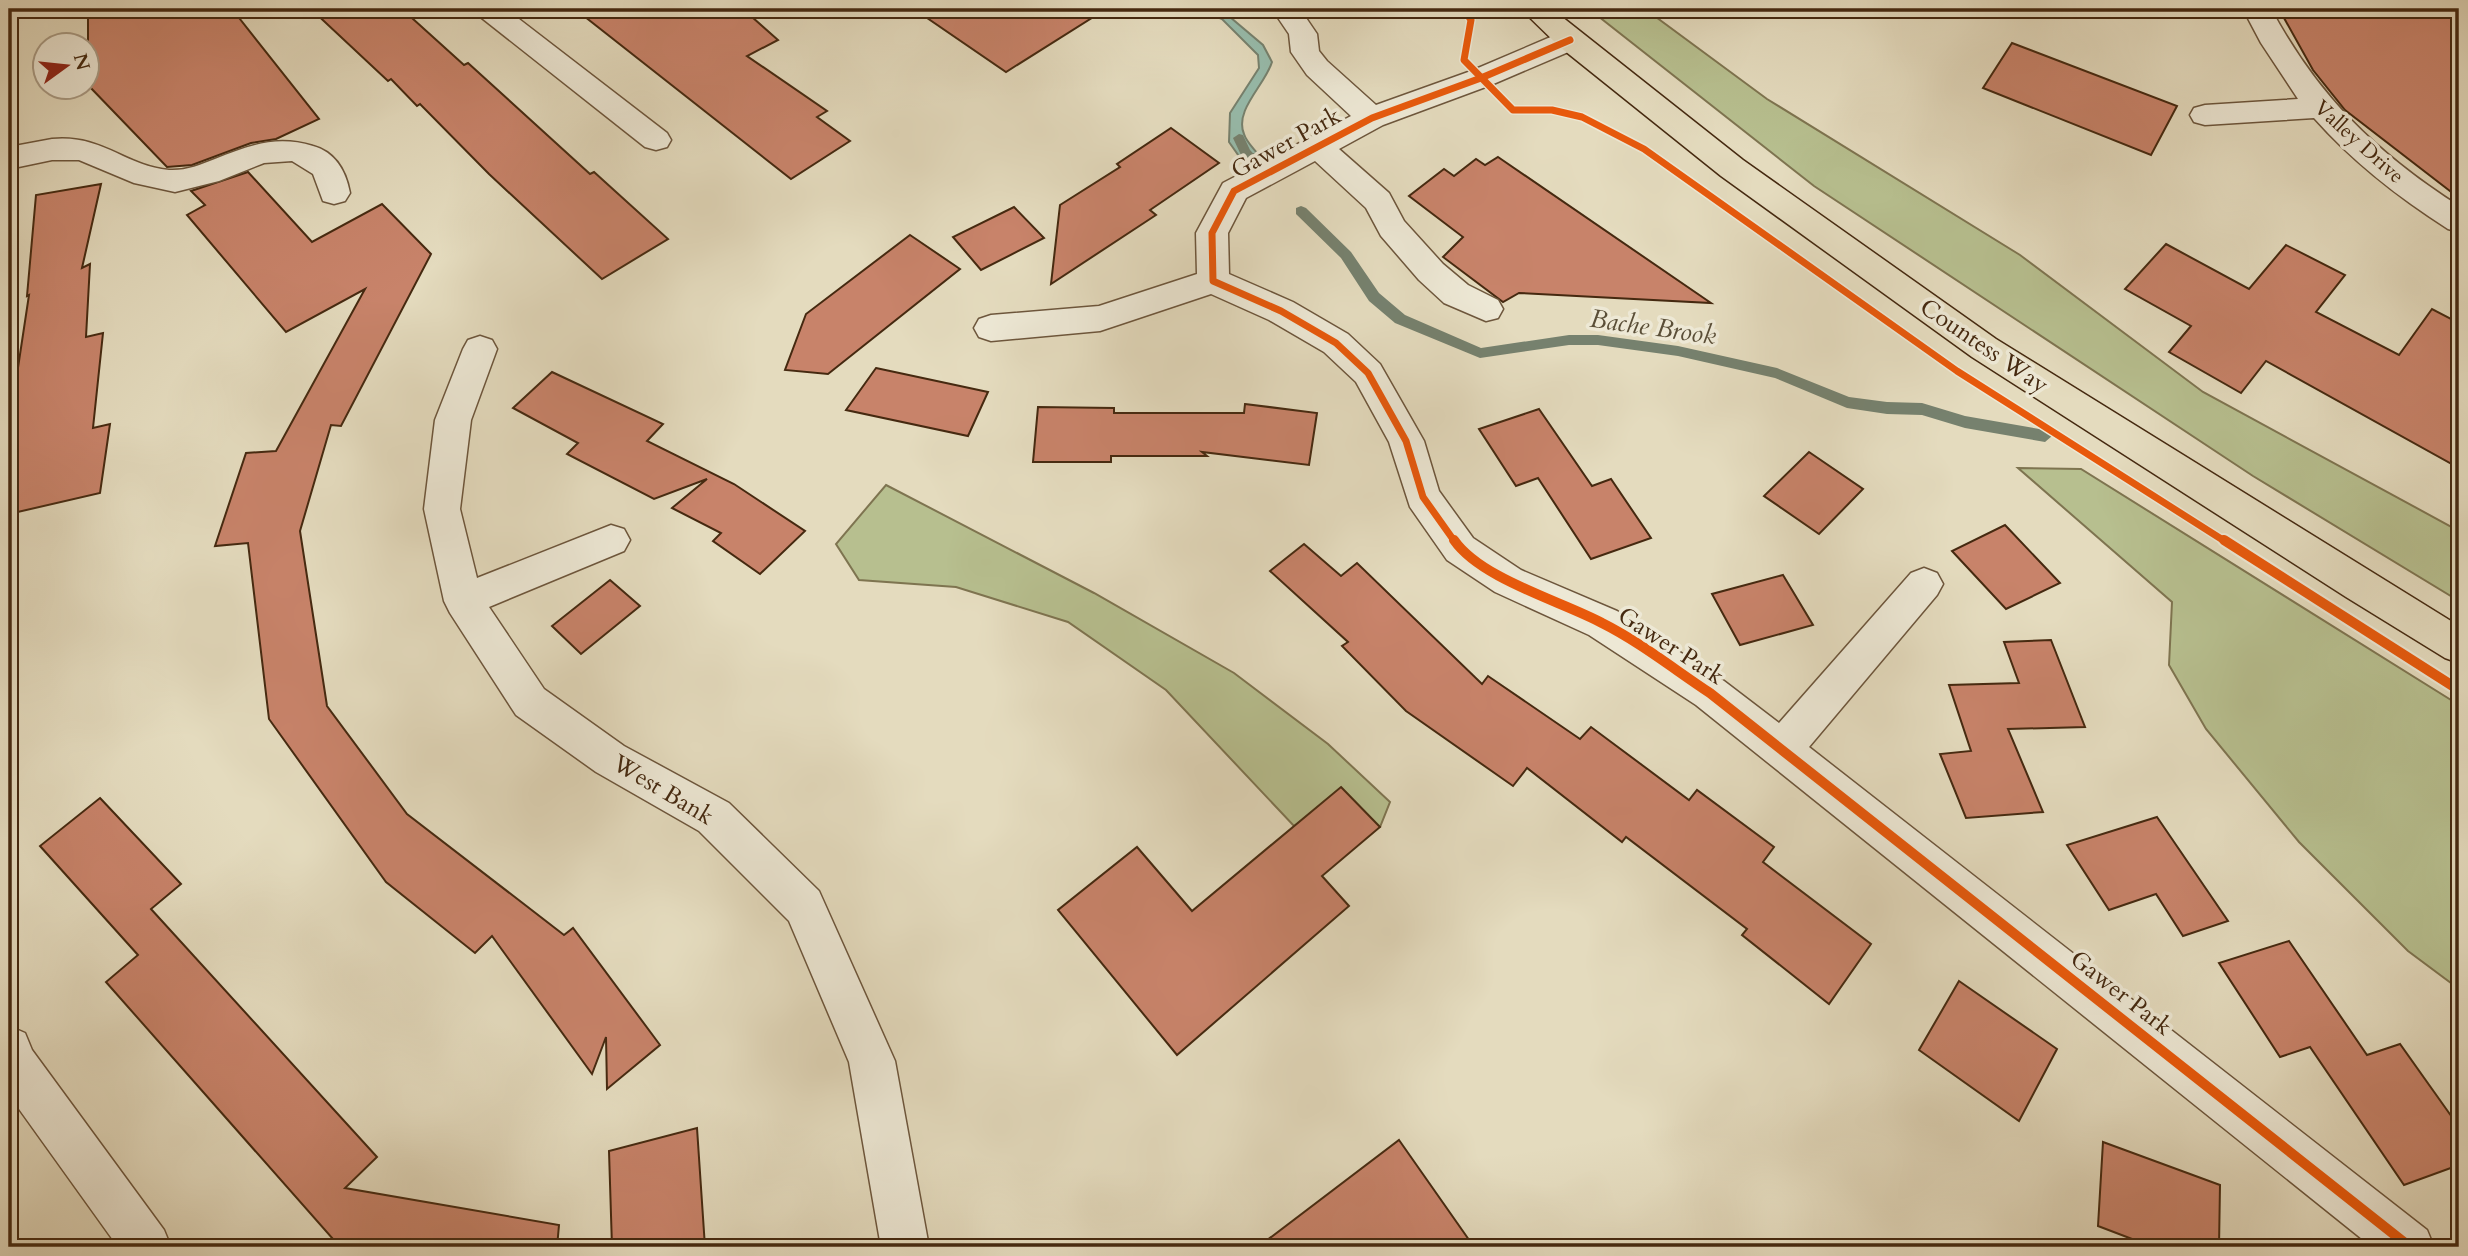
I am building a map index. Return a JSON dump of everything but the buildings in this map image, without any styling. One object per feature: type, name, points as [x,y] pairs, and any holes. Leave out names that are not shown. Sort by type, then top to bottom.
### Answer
[{"type":"main road","name":"Countess Way","points":[[1535,9],[1570,40],[1732,168],[1984,348],[2359,586],[2459,646]]},
{"type":"street","points":[[488,9],[656,141]]},
{"type":"street","points":[[1286,9],[1303,34],[1305,51],[1317,68],[1372,118]]},
{"type":"street","name":"Valley Drive","points":[[2257,9],[2275,46],[2318,108],[2346,136],[2404,185],[2459,221]]},
{"type":"street","name":"Gawer Park","points":[[1570,40],[1480,78],[1372,118],[1234,191],[1212,233],[1213,281],[1281,310],[1336,343],[1368,373],[1406,441],[1423,498],[1461,549],[1508,582],[1603,624],[1710,693],[2410,1247]]},
{"type":"street","points":[[2205,115],[2318,108]]},
{"type":"street","points":[[1319,148],[1378,201],[1392,228],[1431,272],[1456,294],[1486,309]]},
{"type":"street","points":[[9,158],[47,151],[80,149],[149,177],[175,181],[203,175],[256,155],[282,150],[302,152],[318,159],[327,168],[333,180],[334,193]]},
{"type":"street","points":[[991,328],[1100,317],[1213,281]]},
{"type":"street","name":"West Bank","points":[[480,349],[453,420],[442,509],[463,601],[530,702],[610,759],[714,817],[804,906],[872,1061],[905,1247]]},
{"type":"street","points":[[463,601],[611,540]]},
{"type":"street","points":[[1782,749],[1924,584]]},
{"type":"street","points":[[9,1049],[13,1062],[147,1247]]},
{"type":"shaded area","points":[[1197,9],[1224,12],[1263,45],[1272,62],[1243,116],[1245,137],[1257,153],[1241,159],[1229,142],[1230,113],[1259,68],[1258,55],[1222,19]]},
{"type":"shaded area","points":[[1589,9],[1645,9],[1767,99],[2020,255],[2203,392],[2459,531],[2459,601],[2253,476],[1814,186]]},
{"type":"shaded area","points":[[2018,468],[2081,469],[2459,705],[2459,989],[2408,951],[2299,842],[2206,729],[2169,665],[2172,602]]},
{"type":"shaded area","points":[[886,485],[1094,593],[1234,673],[1328,744],[1390,802],[1380,827],[1294,826],[1166,690],[1068,622],[956,587],[859,580],[836,544]]},
{"type":"waterway","name":"Bache Brook","points":[[1239,138],[1245,152],[1262,170]]},
{"type":"waterway","name":"Bache Brook","points":[[1301,211],[1346,255],[1374,297],[1400,319],[1480,353],[1569,340],[1598,340],[1678,351],[1777,373],[1847,402],[1887,408],[1922,409],[1965,422],[2045,436]]},
{"type":"cycle path","points":[[1464,9],[1471,20],[1464,60],[1513,110],[1552,110],[1582,117],[1644,149],[1957,371],[2459,690]]},
{"type":"cycle path","points":[[1570,40],[1481,78],[1372,118],[1234,191],[1212,233],[1213,281],[1281,311],[1336,343],[1368,373],[1406,441],[1423,497],[1460,549],[1508,581],[1603,623],[1710,693],[2410,1247]]}]
